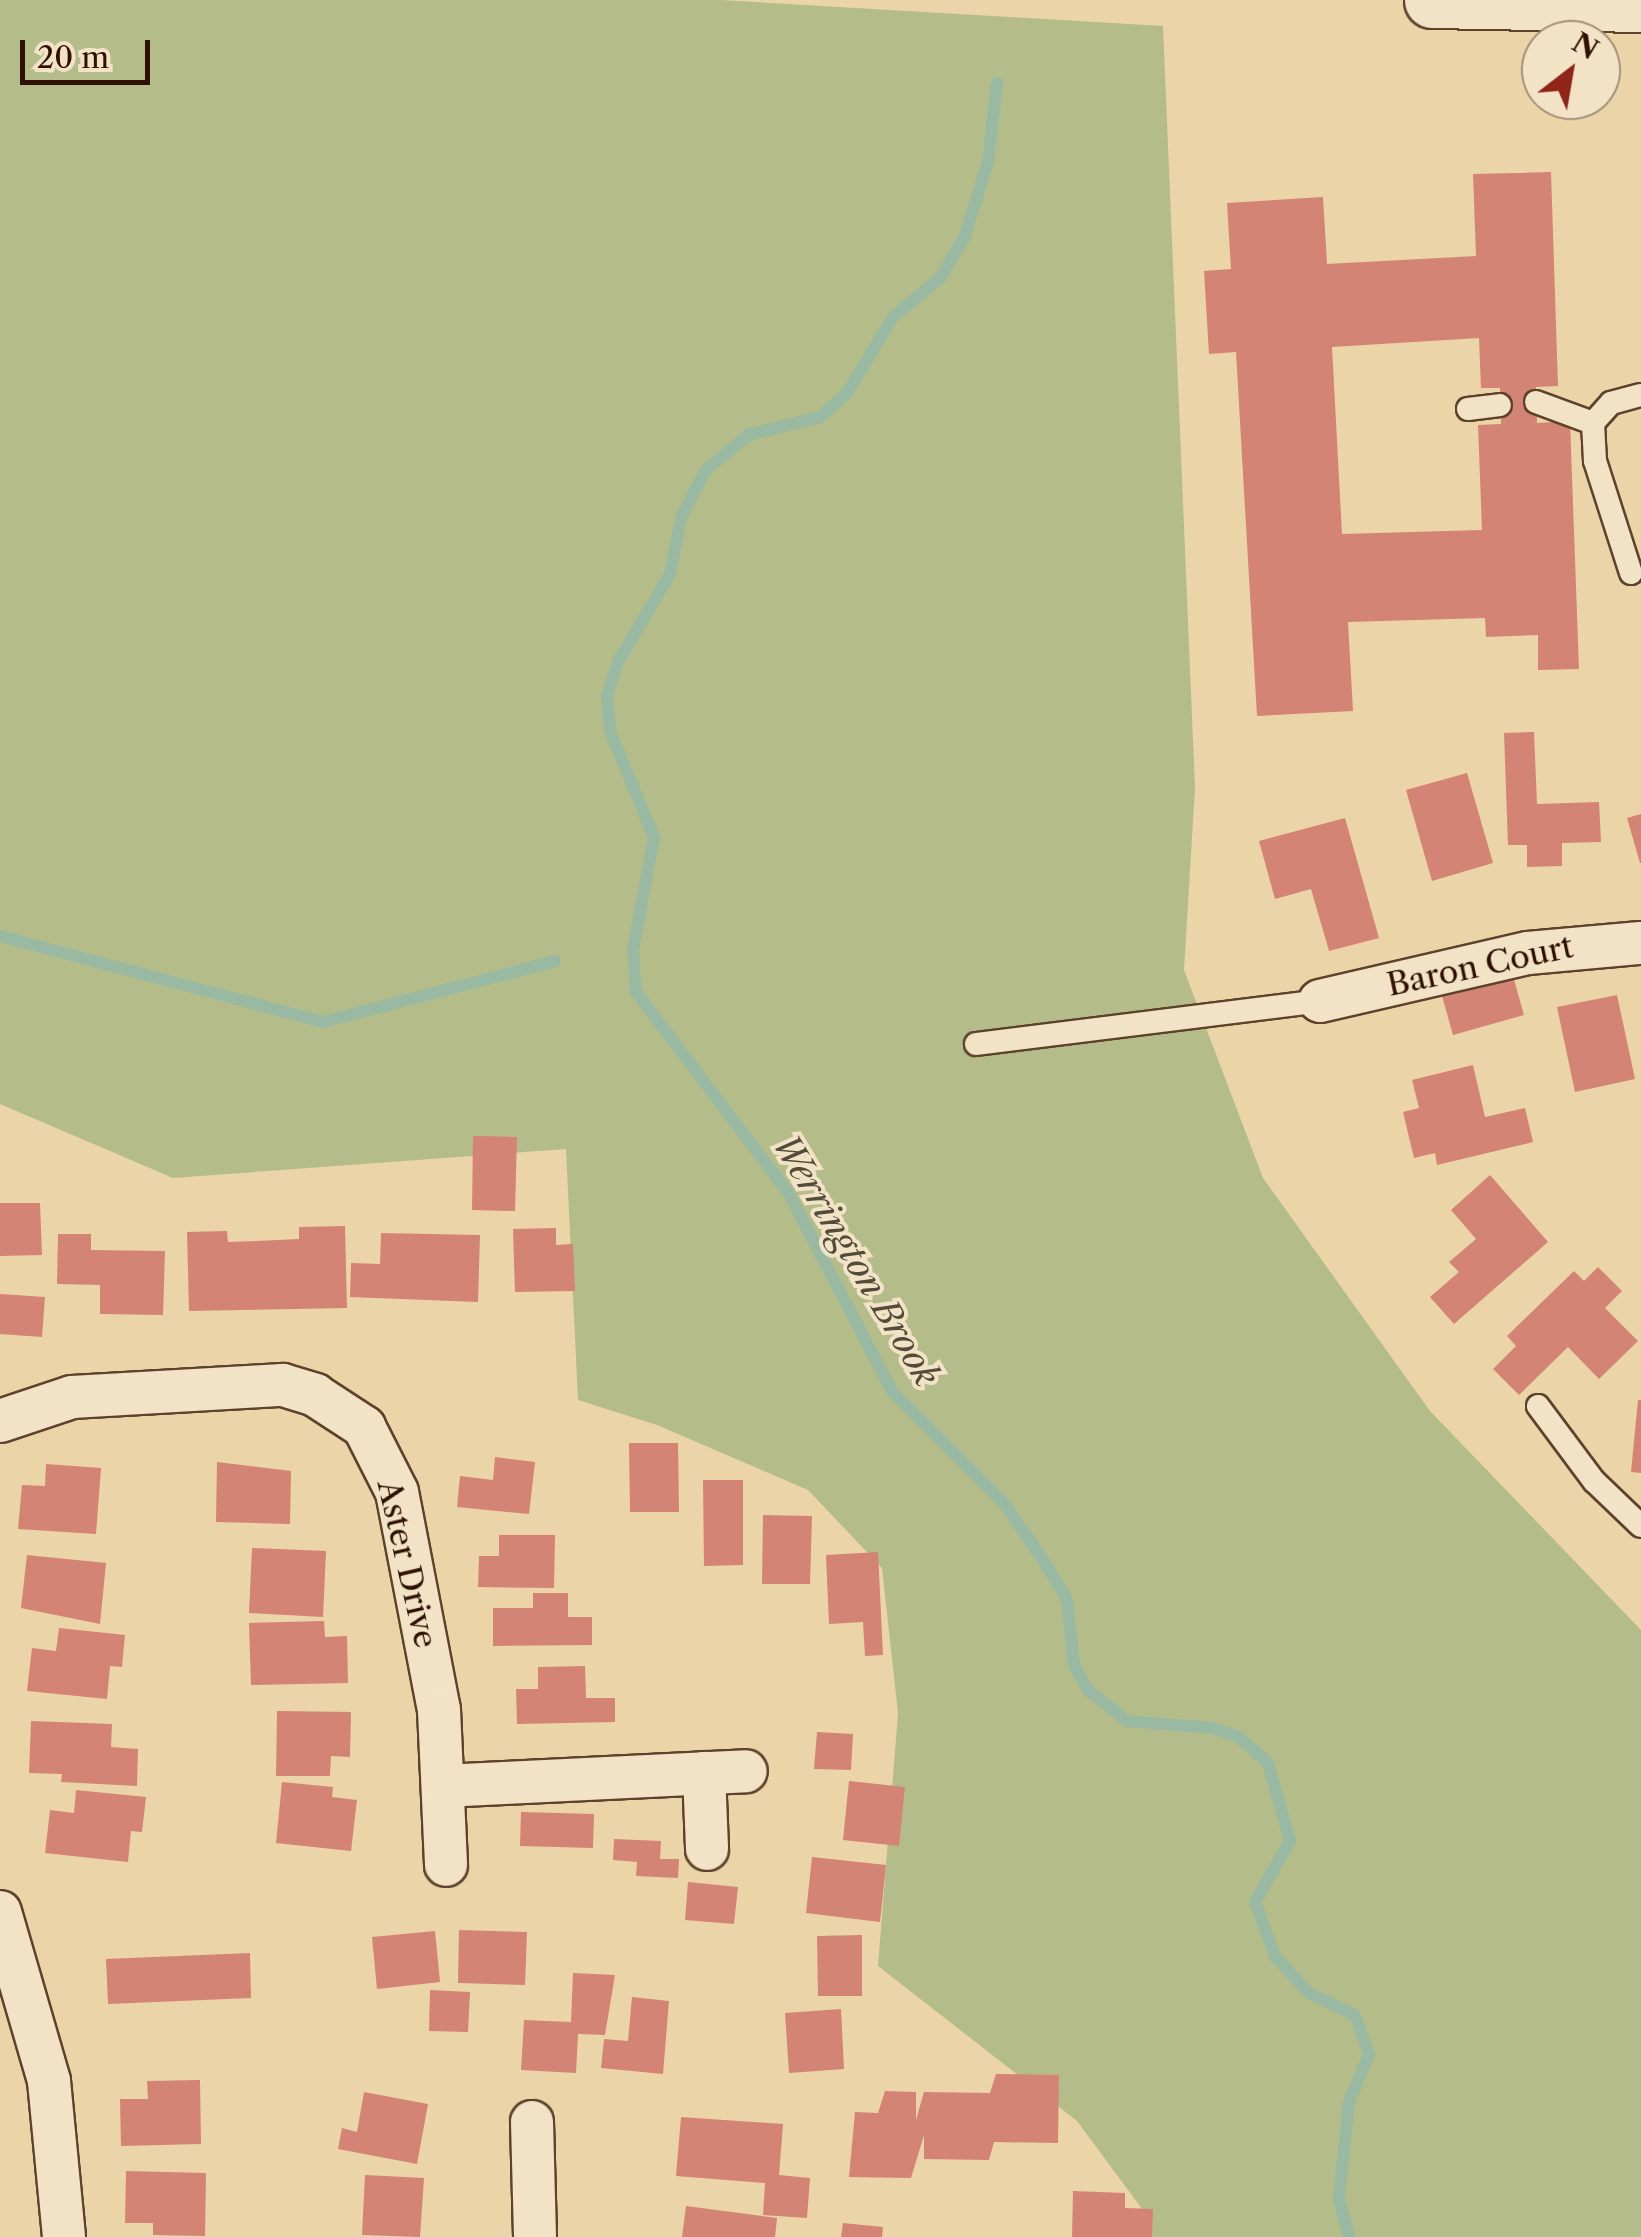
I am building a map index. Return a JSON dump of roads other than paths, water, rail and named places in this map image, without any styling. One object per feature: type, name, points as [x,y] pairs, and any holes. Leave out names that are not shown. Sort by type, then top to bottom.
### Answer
[{"type":"street","points":[[1432,0],[1641,4]]},
{"type":"street","name":"Baron Court","points":[[1320,1001],[1528,953],[1641,944]]},
{"type":"street","name":"Aster Drive","points":[[0,1421],[72,1396],[283,1385],[315,1395],[364,1428],[396,1492],[439,1710],[446,1865]]},
{"type":"street","points":[[443,1786],[746,1771]]},
{"type":"street","points":[[704,1773],[707,1849]]},
{"type":"street","points":[[0,1912],[49,2082],[64,2237]]},
{"type":"street","points":[[532,2122],[535,2237]]},
{"type":"lane","points":[[1631,573],[1596,461],[1593,423],[1610,403],[1641,395]]},
{"type":"lane","points":[[1536,402],[1593,423]]},
{"type":"lane","points":[[1468,409],[1500,405]]},
{"type":"lane","points":[[976,1044],[1320,1001]]},
{"type":"lane","points":[[1538,1406],[1583,1468],[1641,1526]]},
{"type":"waterway","name":"Werrington Brook","points":[[997,83],[988,162],[965,236],[940,278],[893,317],[847,393],[820,417],[748,435],[705,471],[681,518],[670,574],[618,662],[607,696],[610,731],[654,837],[633,950],[636,992],[788,1192],[892,1391],[1004,1503],[1043,1560],[1067,1599],[1074,1665],[1088,1690],[1127,1721],[1212,1728],[1239,1737],[1268,1763],[1290,1841],[1255,1902],[1275,1956],[1309,1993],[1355,2015],[1369,2054],[1349,2102],[1339,2199],[1349,2237]]},
{"type":"waterway","points":[[0,936],[323,1022],[555,961]]}]
